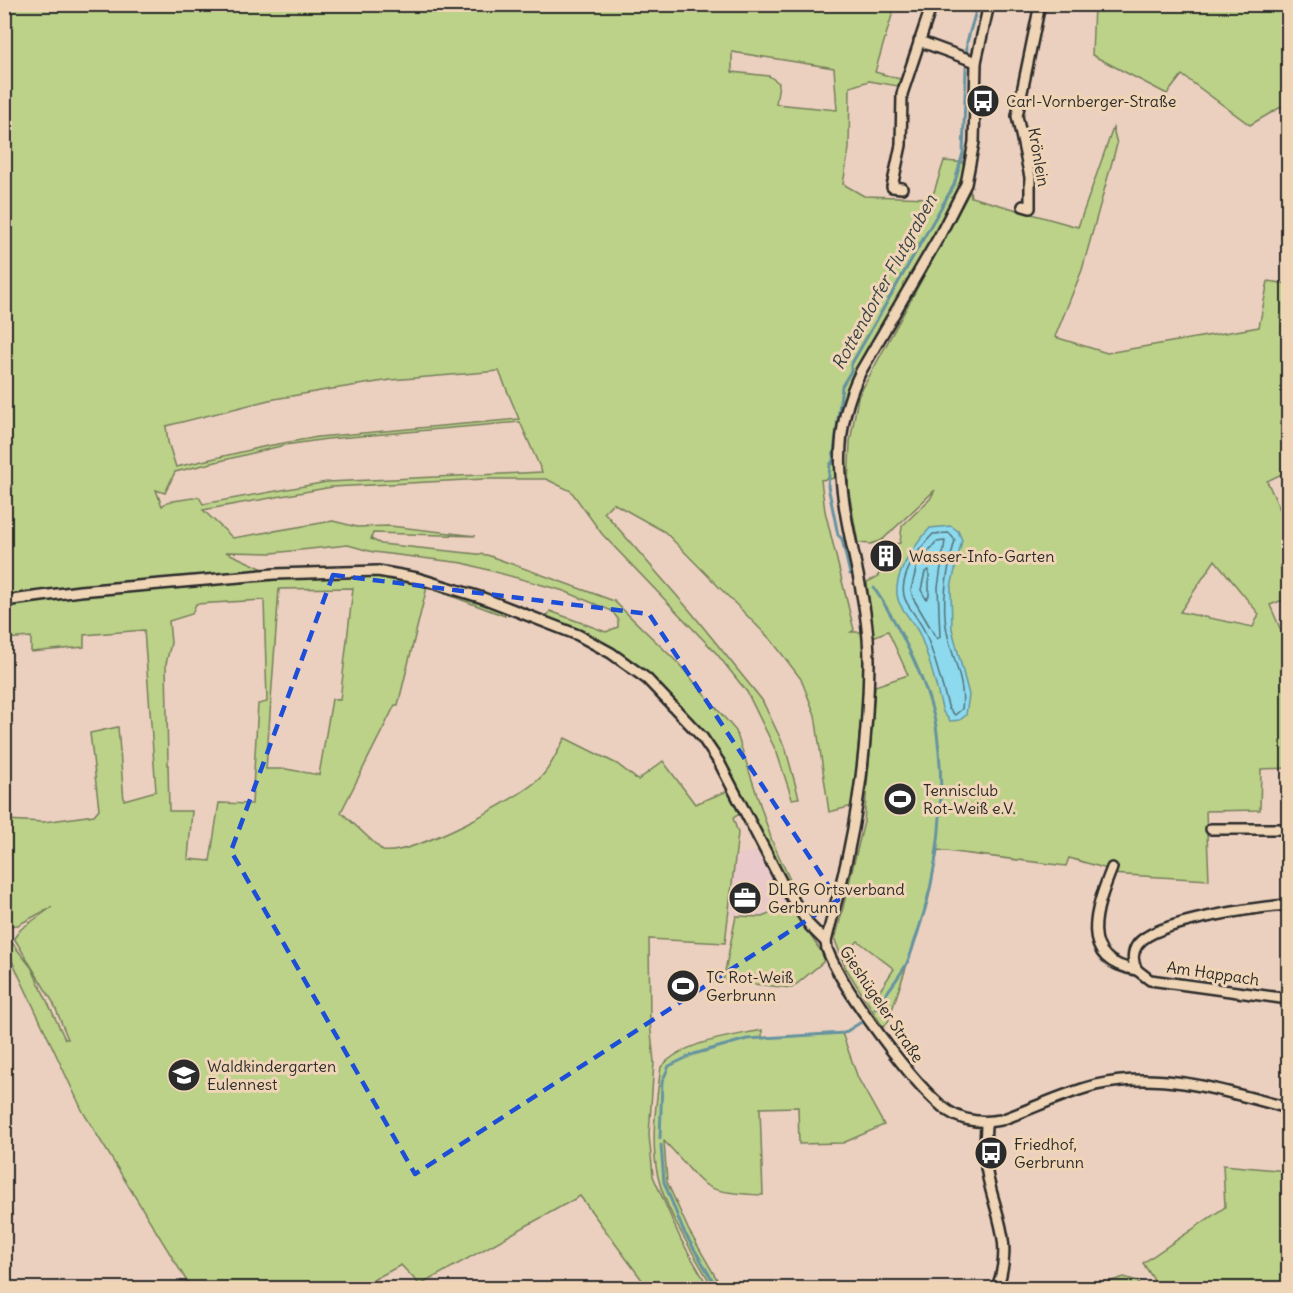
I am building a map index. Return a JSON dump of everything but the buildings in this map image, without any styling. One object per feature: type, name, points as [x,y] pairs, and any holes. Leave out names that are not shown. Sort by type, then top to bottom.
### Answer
[{"type":"street","points":[[881,186],[897,188],[902,94],[932,4]]},
{"type":"street","points":[[826,945],[857,804],[868,671],[864,600],[841,497],[840,459],[846,415],[854,385],[861,371],[940,235],[966,184],[973,156],[976,62],[989,4]]},
{"type":"street","name":"Krönlein","points":[[1030,208],[1030,177],[1017,116],[1040,4]]},
{"type":"street","points":[[920,41],[976,62]]},
{"type":"street","points":[[4,601],[71,592],[274,574],[378,570],[417,578],[483,598],[578,635],[610,653],[647,679],[702,737],[729,781],[782,883],[810,926],[826,945]]},
{"type":"street","points":[[1210,829],[1288,829]]},
{"type":"street","name":"Am Happach","points":[[1112,868],[1098,907],[1095,937],[1108,960],[1118,968],[1137,970],[1150,980],[1288,999]]},
{"type":"street","points":[[1137,970],[1133,961],[1134,951],[1146,938],[1185,922],[1245,909],[1288,905]]},
{"type":"street","name":"Gieshügeler Straße","points":[[826,945],[831,959],[898,1058],[936,1101],[949,1112],[966,1120],[986,1123],[1001,1120],[1094,1086],[1135,1080],[1165,1080],[1212,1087],[1288,1108]]},
{"type":"street","points":[[986,1123],[985,1160],[997,1204],[1005,1252],[997,1288]]},
{"type":"highlighted area","points":[[333,575],[649,614],[838,900],[415,1174],[231,851]]},
{"type":"shaded area","points":[[757,851],[790,905],[762,917],[728,915],[734,855]]},
{"type":"green space","points":[[4,5],[895,5],[875,72],[900,79],[898,86],[869,81],[850,87],[849,149],[843,184],[864,196],[932,198],[944,161],[970,163],[957,195],[851,381],[837,447],[836,478],[821,480],[825,511],[854,630],[851,632],[864,632],[866,661],[853,806],[829,812],[815,715],[801,679],[772,641],[665,532],[613,503],[604,512],[691,612],[762,700],[786,750],[799,798],[792,799],[777,753],[747,692],[717,654],[602,534],[571,491],[546,479],[485,479],[332,487],[203,510],[233,538],[333,521],[357,527],[390,526],[476,536],[373,533],[371,539],[381,544],[487,555],[614,601],[678,663],[736,731],[772,841],[790,880],[786,881],[701,731],[679,706],[654,681],[546,619],[550,611],[606,632],[618,627],[618,619],[612,611],[564,591],[463,563],[373,552],[348,545],[272,553],[226,552],[270,572],[5,599]],"holes":[[[732,52],[834,68],[837,110],[776,104],[779,83],[769,76],[732,72]],[[499,371],[519,419],[318,437],[176,467],[168,442],[166,426],[269,400],[391,380]],[[520,422],[542,472],[327,482],[203,504],[199,497],[167,502],[162,506],[156,490],[165,493],[175,472],[285,445],[327,439]]]},
{"type":"green space","points":[[1094,5],[1288,5],[1288,103],[1250,125],[1182,75],[1167,94],[1092,55]]},
{"type":"green space","points":[[1113,128],[1117,144],[1082,270],[1055,337],[1107,353],[1259,327],[1268,281],[1288,284],[1288,471],[1267,481],[1288,527],[1288,598],[1270,605],[1288,647],[1288,768],[1261,769],[1260,810],[1206,811],[1209,880],[1110,874],[1111,870],[1069,858],[1066,866],[938,850],[928,901],[888,1022],[883,1027],[845,967],[835,940],[864,822],[875,686],[908,675],[888,631],[873,637],[867,582],[877,577],[882,569],[876,547],[900,543],[902,526],[930,499],[935,490],[882,540],[871,544],[858,543],[848,487],[850,442],[858,397],[970,191],[971,197],[1078,227]],"holes":[[[1215,560],[1259,614],[1253,627],[1180,612]],[[858,941],[894,969],[877,995],[842,958]]]},
{"type":"green space","points":[[381,572],[448,589],[504,611],[505,616],[427,587],[398,705],[395,705],[341,812],[383,851],[417,845],[440,836],[511,799],[544,774],[565,738],[617,764],[638,780],[663,761],[695,804],[730,790],[741,813],[733,818],[738,833],[725,943],[649,939],[650,1022],[654,1062],[649,1135],[653,1176],[681,1240],[709,1288],[648,1288],[580,1196],[420,1285],[401,1265],[358,1288],[191,1288],[83,1112],[5,946],[5,934],[31,967],[65,1039],[68,1039],[53,1002],[14,938],[21,929],[52,907],[18,925],[5,926],[5,807],[6,820],[44,822],[94,815],[99,809],[90,733],[118,727],[124,800],[156,791],[144,630],[84,635],[84,647],[31,652],[31,637],[5,639],[5,605],[145,587]],"holes":[[[353,588],[340,700],[332,699],[319,775],[286,769],[266,769],[279,589]],[[264,600],[267,702],[258,704],[252,804],[219,803],[210,861],[188,859],[192,811],[169,811],[166,664],[171,643],[169,621],[192,614],[196,604]]]},
{"type":"green space","points":[[790,905],[824,956],[823,962],[792,988],[723,981],[736,916],[762,917]]},
{"type":"green space","points":[[762,1030],[762,1038],[842,1033],[858,1078],[884,1125],[843,1143],[799,1144],[798,1107],[760,1108],[763,1195],[740,1194],[712,1188],[696,1177],[664,1141],[667,1182],[689,1231],[722,1288],[713,1288],[668,1206],[658,1177],[654,1136],[661,1067],[682,1051],[694,1046]]},
{"type":"green space","points":[[1223,1165],[1288,1171],[1288,1288],[1159,1288],[1143,1263],[1225,1207]]},
{"type":"green space","points":[[1124,1277],[1137,1281],[1142,1288],[1090,1288]]},
{"type":"water","points":[[951,526],[958,531],[962,540],[951,587],[952,629],[969,695],[966,715],[960,720],[950,721],[943,712],[930,662],[919,633],[897,596],[897,586],[904,564],[930,528]]},
{"type":"waterway","name":"Rottendorfer Flutgraben","points":[[850,574],[842,539],[838,535],[828,486],[842,386],[851,371],[851,365],[954,185],[963,153],[967,42],[978,4]]},
{"type":"waterway","name":"Rottendorfer Flutgraben","points":[[874,588],[894,620],[913,658],[928,697],[937,733],[941,784],[939,835],[925,911],[906,965],[875,1009]]},
{"type":"waterway","name":"Rottendorfer Flutgraben","points":[[660,1138],[662,1082],[669,1066],[694,1054],[747,1039],[844,1033],[863,1021]]},
{"type":"waterway","name":"Rottendorfer Flutgraben","points":[[661,1145],[664,1182],[683,1230],[717,1288]]},
{"type":"place","name":"Carl-Vornberger-Straße","points":[[983,101]]},
{"type":"place","name":"Wasser-Info-Garten","points":[[886,556]]},
{"type":"place","name":"Tennisclub Rot-Weiß e.V.","points":[[900,799]]},
{"type":"place","name":"DLRG Ortsverband Gerbrunn","points":[[745,898]]},
{"type":"place","name":"TC Rot-Weiß Gerbrunn","points":[[683,986]]},
{"type":"place","name":"Waldkindergarten Eulennest","points":[[184,1075]]},
{"type":"place","name":"Friedhof, Gerbrunn","points":[[991,1153]]}]
